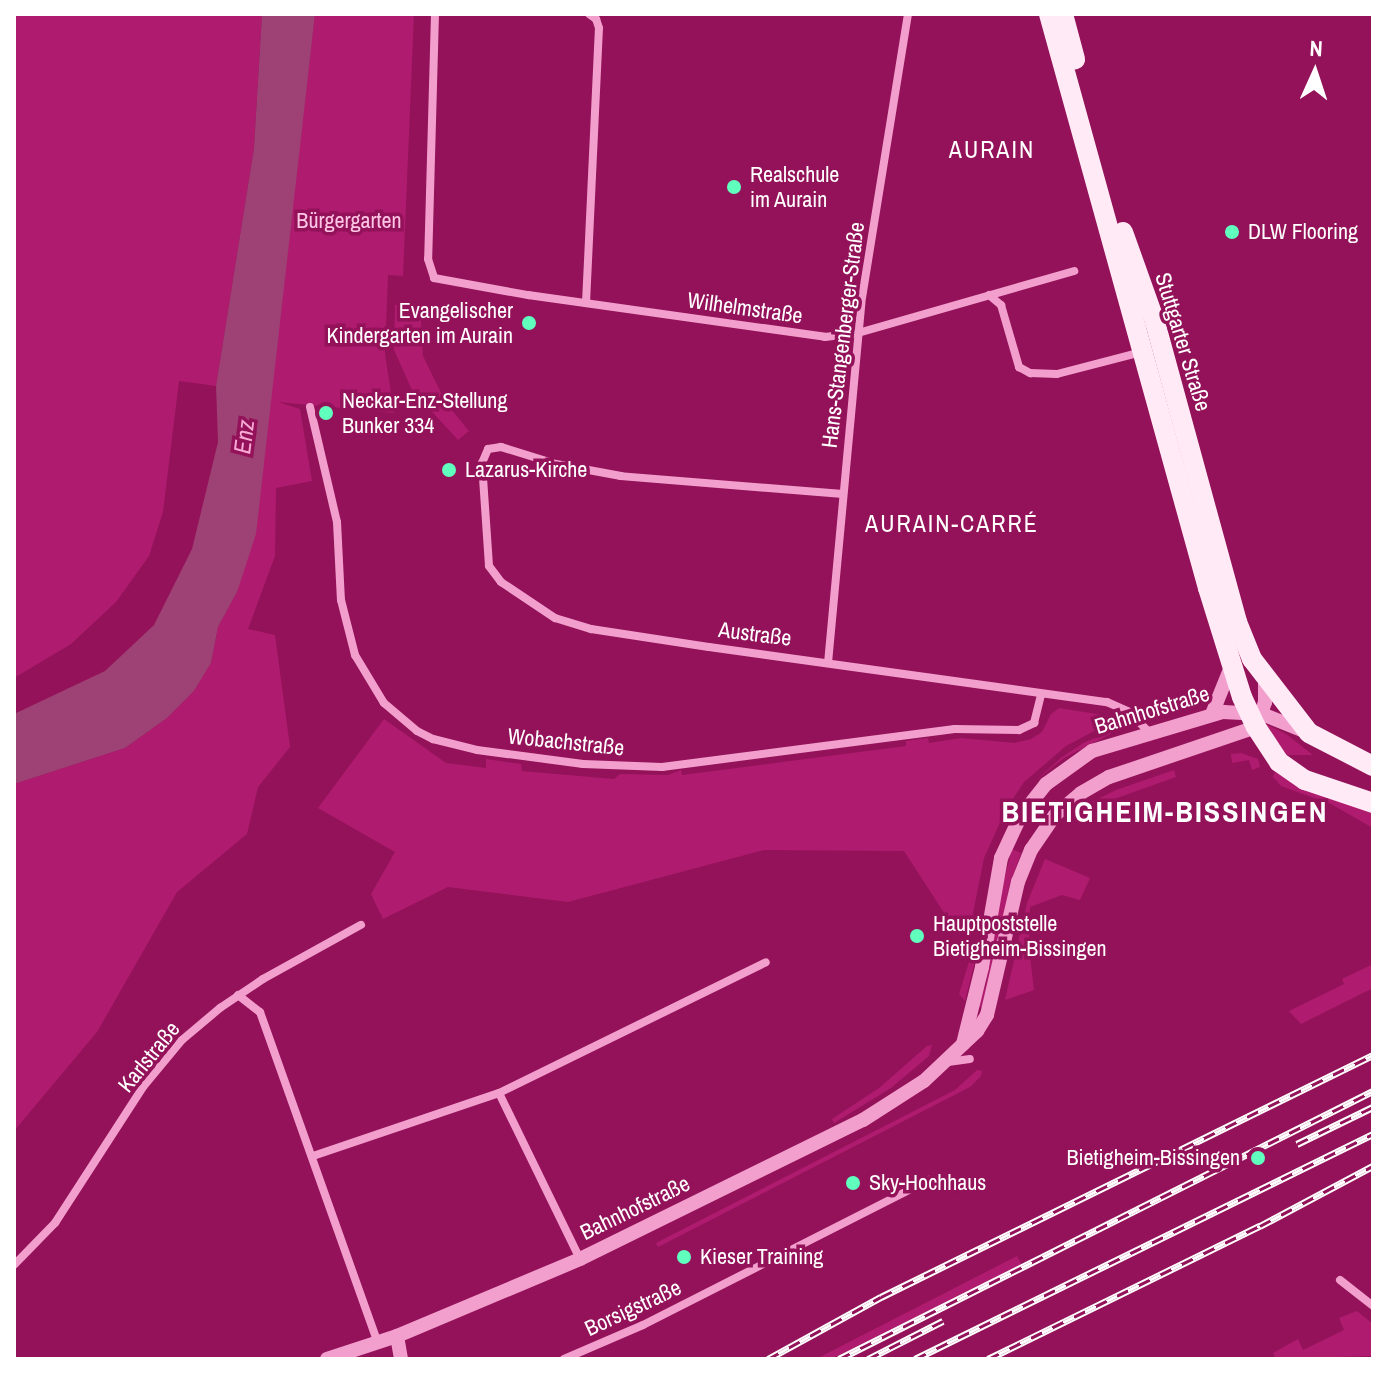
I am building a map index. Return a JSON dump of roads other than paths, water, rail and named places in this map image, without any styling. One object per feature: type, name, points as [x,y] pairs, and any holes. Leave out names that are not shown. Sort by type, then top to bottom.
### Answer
[{"type":"main road","name":"Stuttgarter Straße","points":[[1049,14],[1237,622],[1265,680],[1309,733],[1373,766]]},
{"type":"main road","name":"Stuttgarter Straße","points":[[1063,14],[1130,256],[1231,667],[1255,717]]},
{"type":"main road","points":[[1255,717],[1272,754],[1292,773],[1323,788],[1373,803]]},
{"type":"street","name":"Wilhelmstraße","points":[[435,14],[428,259],[434,278],[825,337],[858,333],[1074,271]]},
{"type":"street","points":[[586,303],[599,28],[596,19],[589,14]]},
{"type":"street","name":"Hans-Stangenberger-Straße","points":[[828,663],[858,333],[908,14]]},
{"type":"street","points":[[989,295],[1001,305],[1019,367],[1030,373],[1057,374],[1152,348]]},
{"type":"street","name":"Wobachstraße","points":[[310,407],[337,522],[341,600],[355,655],[384,703],[417,731],[433,739],[477,750],[583,764],[662,767],[955,729],[1019,730],[1034,723],[1041,695]]},
{"type":"street","name":"Austraße","points":[[843,494],[621,476],[494,448],[484,454],[482,463],[489,566],[501,582],[555,618],[591,629],[1118,705],[1149,732]]},
{"type":"street","points":[[1212,714],[1231,667]]},
{"type":"street","points":[[1255,717],[1265,680]]},
{"type":"street","name":"Bahnhofstraße","points":[[963,1044],[982,967],[996,873],[1020,817],[1046,784],[1074,761],[1101,747],[1212,714],[1255,717]]},
{"type":"street","name":"Bahnhofstraße","points":[[329,1359],[397,1336],[580,1259],[896,1102],[943,1064],[977,1031],[990,1006],[1013,900],[1031,850],[1043,830],[1065,805],[1109,777],[1255,717]]},
{"type":"street","name":"Stuttgarter Straße","points":[[1255,717],[1309,733]]},
{"type":"street","name":"Karlstraße","points":[[14,1265],[55,1223],[159,1065],[192,1031],[238,995],[361,925]]},
{"type":"street","points":[[313,1156],[499,1093],[766,962]]},
{"type":"street","points":[[238,995],[260,1012],[313,1156],[381,1359]]},
{"type":"street","name":"Bahnhofstraße","points":[[943,1064],[959,1058],[970,1059]]},
{"type":"street","points":[[499,1093],[580,1259]]},
{"type":"street","name":"Borsigstraße","points":[[564,1359],[643,1325],[929,1180]]},
{"type":"street","points":[[1340,1280],[1373,1306]]},
{"type":"street","points":[[397,1336],[401,1359]]},
{"type":"water","name":"Enz","points":[[262,14],[315,14],[256,534],[237,592],[218,627],[211,663],[194,691],[167,718],[125,748],[14,784],[14,714],[105,671],[154,625],[192,549],[218,442],[216,386],[254,148]]},
{"type":"railway","points":[[768,1359],[881,1297],[1373,1055]]},
{"type":"railway","points":[[839,1359],[1373,1091]]},
{"type":"railway","points":[[1297,1144],[1373,1107]]},
{"type":"railway","points":[[915,1359],[1373,1134]]},
{"type":"railway","points":[[988,1359],[1260,1226],[1373,1166]]},
{"type":"railway","points":[[868,1359],[943,1321]]},
{"type":"place","name":"Realschule im Aurain","points":[[734,187]]},
{"type":"place","name":"DLW Flooring","points":[[1232,232]]},
{"type":"place","name":"Evangelischer Kindergarten im Aurain","points":[[529,323]]},
{"type":"place","name":"Neckar-Enz-Stellung Bunker 334","points":[[326,413]]},
{"type":"place","name":"Lazarus-Kirche","points":[[449,470]]},
{"type":"place","name":"Hauptpoststelle Bietigheim-Bissingen","points":[[917,936]]},
{"type":"place","name":"Bietigheim-Bissingen","points":[[1258,1158]]},
{"type":"place","name":"Sky-Hochhaus","points":[[853,1183]]},
{"type":"place","name":"Kieser Training","points":[[684,1257]]},
{"type":"district","name":"AURAIN","points":[[992,150]]},
{"type":"district","name":"AURAIN-CARRÉ","points":[[952,524]]},
{"type":"district","name":"BIETIGHEIM-BISSINGEN","points":[[1165,811]]},
{"type":"park label","name":"Bürgergarten","points":[[349,221]]}]
